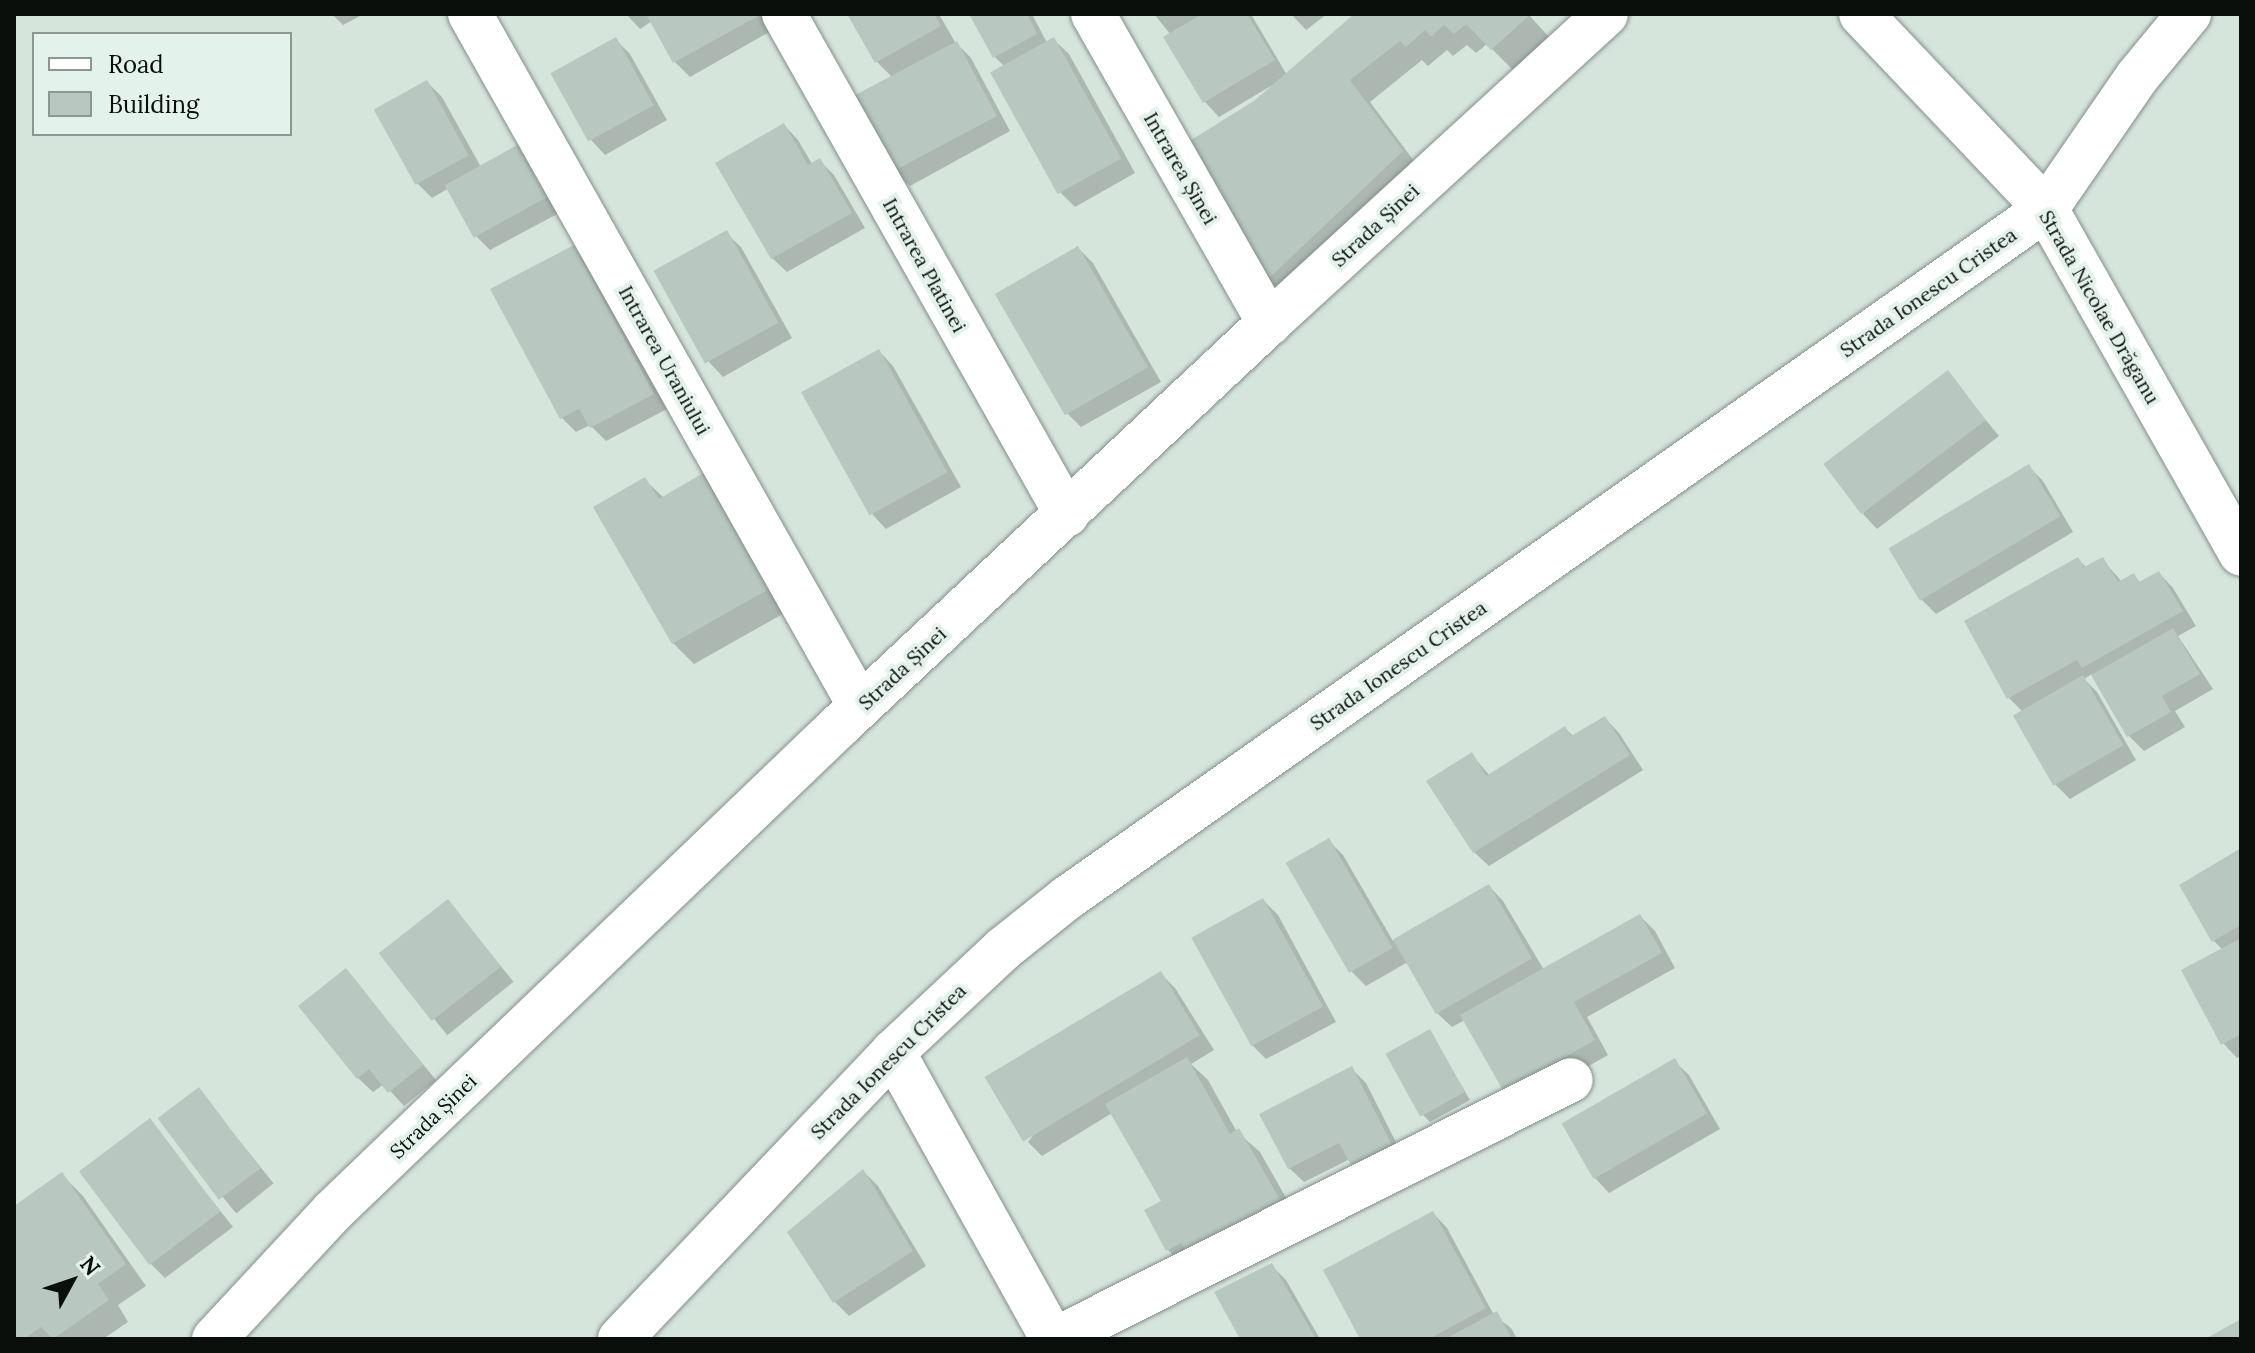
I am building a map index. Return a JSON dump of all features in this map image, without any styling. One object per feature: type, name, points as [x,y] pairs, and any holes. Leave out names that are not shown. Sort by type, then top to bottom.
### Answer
[{"type":"street","name":"Intrarea Uraniului","points":[[470,14],[860,706]]},
{"type":"street","name":"Intrarea Platinei","points":[[784,14],[1067,515]]},
{"type":"street","name":"Intrarea Șinei","points":[[1093,14],[1269,323]]},
{"type":"street","name":"Strada Nicolae Drăganu","points":[[1861,14],[2046,209],[2241,554]]},
{"type":"street","name":"Strada Ionescu Cristea","points":[[620,1339],[893,1052],[1003,949],[1067,898],[2046,209],[2137,77],[2189,14]]},
{"type":"street","name":"Strada Șinei","points":[[214,1339],[332,1212],[860,706],[1593,19]]},
{"type":"street","points":[[893,1052],[1054,1339],[1571,1080]]},
{"type":"building","points":[[762,14],[673,63],[647,16]]},
{"type":"building","points":[[847,14],[934,14],[941,26],[875,63]]},
{"type":"building","points":[[969,14],[1027,14],[1037,34],[993,58]]},
{"type":"building","points":[[1202,14],[1247,14],[1275,60],[1203,103],[1163,37]]},
{"type":"building","points":[[1354,14],[1531,14],[1491,50],[1466,24],[1454,34],[1444,25],[1431,37],[1425,30],[1406,47],[1400,41],[1350,80],[1403,151],[1263,284],[1183,145],[1254,101]]},
{"type":"building","points":[[616,37],[654,105],[588,142],[550,73]]},
{"type":"building","points":[[1054,37],[1121,159],[1058,194],[990,72]]},
{"type":"building","points":[[957,41],[997,116],[892,172],[852,97]]},
{"type":"building","points":[[427,80],[469,155],[415,185],[374,110]]},
{"type":"building","points":[[784,123],[808,165],[820,158],[852,213],[771,259],[715,163]]},
{"type":"building","points":[[519,144],[548,196],[474,238],[445,185]]},
{"type":"building","points":[[727,230],[778,323],[705,363],[654,271]]},
{"type":"building","points":[[574,245],[654,394],[590,428],[579,409],[560,419],[490,289]]},
{"type":"building","points":[[1078,246],[1148,367],[1065,415],[995,294]]},
{"type":"building","points":[[879,349],[947,472],[870,515],[801,392]]},
{"type":"building","points":[[1948,370],[1986,420],[1861,514],[1823,464]]},
{"type":"building","points":[[2029,464],[2060,516],[1920,601],[1888,548]]},
{"type":"building","points":[[703,473],[769,589],[672,644],[593,507],[645,477],[659,499]]},
{"type":"building","points":[[2078,557],[2084,567],[2103,557],[2118,582],[2134,573],[2139,582],[2159,571],[2183,611],[2082,668],[2077,660],[2007,699],[1964,621]]},
{"type":"building","points":[[2173,628],[2200,674],[2162,696],[2171,712],[2127,737],[2091,675]]},
{"type":"building","points":[[2083,675],[2124,745],[2053,786],[2013,716]]},
{"type":"building","points":[[1605,716],[1630,755],[1473,853],[1426,781],[1472,752],[1486,776],[1565,726],[1571,736]]},
{"type":"building","points":[[1329,838],[1392,948],[1349,973],[1286,863]]},
{"type":"building","points":[[2241,848],[2241,925],[2212,942],[2179,885]]},
{"type":"building","points":[[1489,884],[1532,958],[1436,1014],[1393,940]]},
{"type":"building","points":[[1263,898],[1323,1006],[1251,1046],[1191,938]]},
{"type":"building","points":[[448,899],[501,967],[432,1021],[379,953]]},
{"type":"building","points":[[1640,914],[1662,953],[1574,1002],[1595,1040],[1504,1092],[1460,1015]]},
{"type":"building","points":[[2241,938],[2241,1034],[2221,1045],[2181,970]]},
{"type":"building","points":[[346,968],[423,1065],[388,1093],[369,1069],[357,1079],[298,1006]]},
{"type":"building","points":[[1161,971],[1200,1035],[1023,1141],[984,1077]]},
{"type":"building","points":[[1430,1029],[1465,1092],[1420,1117],[1385,1054]]},
{"type":"building","points":[[1187,1057],[1230,1134],[1239,1128],[1287,1212],[1193,1264],[1181,1243],[1166,1251],[1144,1210],[1161,1201],[1105,1104]]},
{"type":"building","points":[[1675,1058],[1707,1113],[1594,1179],[1562,1124]]},
{"type":"building","points":[[1352,1066],[1392,1145],[1351,1165],[1339,1143],[1288,1169],[1259,1114]]},
{"type":"building","points":[[199,1087],[260,1168],[219,1200],[157,1118]]},
{"type":"building","points":[[150,1118],[220,1211],[149,1265],[79,1172]]},
{"type":"building","points":[[863,1169],[913,1251],[833,1303],[787,1232]]},
{"type":"building","points":[[62,1172],[126,1264],[98,1284],[109,1300],[53,1339],[41,1327],[24,1339],[14,1339],[14,1206]]},
{"type":"building","points":[[1433,1211],[1486,1308],[1429,1339],[1360,1339],[1323,1270]]},
{"type":"building","points":[[1272,1263],[1315,1337],[1240,1339],[1214,1292]]},
{"type":"building","points":[[1497,1311],[1512,1339],[1445,1339]]},
{"type":"building","points":[[2241,1319],[2241,1339],[2205,1339]]}]
